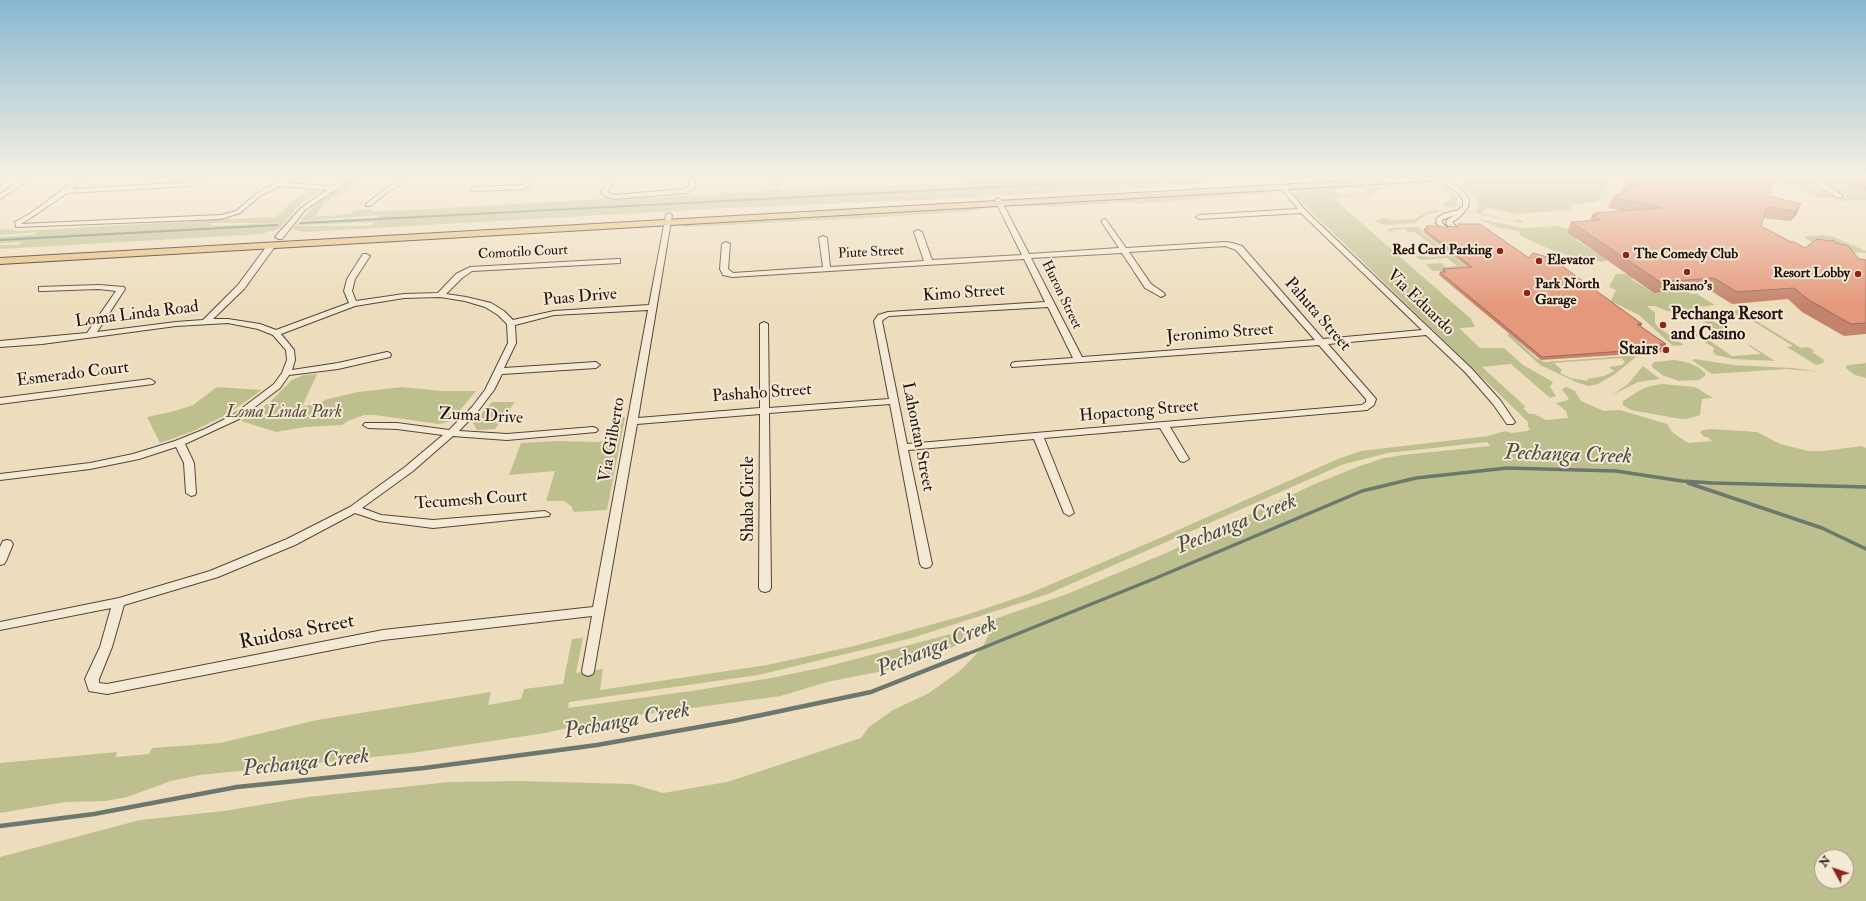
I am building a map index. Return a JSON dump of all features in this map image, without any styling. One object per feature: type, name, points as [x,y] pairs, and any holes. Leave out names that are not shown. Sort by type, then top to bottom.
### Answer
[{"type":"main road","points":[[0,254],[279,237],[645,220]]},
{"type":"main road","points":[[0,261],[652,220]]},
{"type":"main road","points":[[272,245],[279,237]]},
{"type":"street","points":[[22,220],[17,223],[18,226],[168,220]]},
{"type":"street","points":[[279,237],[294,220]]},
{"type":"street","name":"Via Gilberto","points":[[588,672],[668,220]]},
{"type":"street","name":"Huron Street","points":[[1010,220],[1049,304],[1078,359]]},
{"type":"street","name":"Via Eduardo","points":[[1312,220],[1468,370],[1492,396],[1510,422]]},
{"type":"street","points":[[1440,220],[1439,223],[1444,228]]},
{"type":"street","points":[[1451,220],[1449,224],[1453,228]]},
{"type":"street","points":[[1104,221],[1148,286],[1161,295]]},
{"type":"street","points":[[918,232],[929,263]]},
{"type":"street","points":[[823,238],[827,269]]},
{"type":"street","name":"Piute Street","points":[[726,244],[724,269],[726,273],[740,275],[1225,244],[1239,248],[1242,251]]},
{"type":"street","points":[[206,322],[241,287],[272,245]]},
{"type":"street","name":"Pahuta Street","points":[[1242,251],[1371,399]]},
{"type":"street","points":[[353,304],[348,291],[351,279],[366,256]]},
{"type":"street","name":"Comotilo Court","points":[[440,295],[464,272],[470,269],[617,261]]},
{"type":"street","points":[[42,289],[99,287],[121,289],[90,335]]},
{"type":"street","points":[[0,477],[90,466],[135,457],[179,443],[208,431],[241,413],[277,386],[286,373],[291,360],[290,350],[276,334],[353,304],[404,296],[440,295],[466,299],[488,305],[501,313],[511,323],[512,343],[486,395],[451,433],[409,469],[354,509],[291,542],[214,574],[119,602],[0,626]]},
{"type":"street","name":"Kimo Street","points":[[881,317],[888,314],[1049,304]]},
{"type":"street","name":"Puas Drive","points":[[511,323],[554,314],[652,307]]},
{"type":"street","name":"Lahontan Street","points":[[881,317],[878,321],[926,564]]},
{"type":"street","name":"Loma Linda Road","points":[[0,344],[42,341],[206,322],[245,323],[260,327],[276,334]]},
{"type":"street","name":"Shaba Circle","points":[[764,324],[765,588]]},
{"type":"street","name":"Jeronimo Street","points":[[1015,365],[1078,359],[1321,342],[1428,332]]},
{"type":"street","points":[[286,373],[338,366],[387,355]]},
{"type":"street","points":[[499,371],[596,365]]},
{"type":"street","name":"Esmerado Court","points":[[0,401],[150,382]]},
{"type":"street","name":"Hopactong Street","points":[[904,447],[1364,408],[1371,403],[1371,399]]},
{"type":"street","name":"Pashaho Street","points":[[632,421],[764,409],[894,401]]},
{"type":"street","name":"Zuma Drive","points":[[368,425],[397,426],[451,433],[507,437],[593,430]]},
{"type":"street","points":[[1164,426],[1184,459]]},
{"type":"street","points":[[1038,436],[1069,513]]},
{"type":"street","points":[[179,443],[189,463],[191,493]]},
{"type":"street","name":"Tecumesh Court","points":[[354,509],[379,518],[433,524],[545,514]]},
{"type":"street","points":[[0,561],[7,544]]},
{"type":"street","name":"Ruidosa Street","points":[[119,602],[106,647],[92,679],[94,687],[107,689],[383,635],[599,611]]},
{"type":"green space","points":[[216,220],[287,220],[279,229],[261,234],[0,249],[0,245],[18,245],[23,242],[0,243],[0,237],[33,235],[37,232],[0,235],[0,230],[7,229],[19,231]],"holes":[[[212,223],[279,223],[210,226]]]},
{"type":"green space","points":[[301,220],[315,220],[302,222],[339,220],[514,220],[303,232],[293,229]],"holes":[[[374,222],[371,226],[298,226]]]},
{"type":"green space","points":[[767,220],[826,220],[684,227],[684,225]]},
{"type":"green space","points":[[1320,220],[1358,220],[1471,319],[1475,327],[1459,328],[1480,348],[1504,348],[1523,365],[1553,382],[1550,387],[1556,396],[1550,398],[1511,364],[1482,367],[1526,407],[1523,408],[1529,414],[1534,414],[1546,420],[1568,418],[1566,411],[1556,403],[1569,399],[1562,389],[1566,387],[1575,391],[1581,401],[1604,411],[1620,410],[1667,424],[1672,432],[1688,443],[1712,441],[1707,437],[1704,437],[1700,432],[1703,430],[1712,429],[1757,432],[1780,444],[1809,451],[1823,451],[1862,446],[1866,448],[1866,901],[0,901],[0,857],[140,820],[224,811],[308,797],[450,782],[520,781],[632,784],[663,793],[727,782],[861,738],[869,727],[893,710],[929,693],[961,670],[982,648],[992,628],[967,641],[908,666],[827,682],[781,696],[609,719],[545,733],[412,753],[200,775],[171,781],[127,797],[106,801],[65,802],[0,813],[0,763],[117,752],[116,757],[149,754],[152,748],[220,743],[317,720],[491,692],[488,705],[521,699],[524,689],[563,684],[572,639],[583,638],[576,673],[603,669],[600,690],[767,665],[854,646],[966,615],[1028,594],[1160,538],[1338,459],[1361,451],[1488,436],[1505,431],[1512,433],[1527,431],[1530,429],[1528,422]],"holes":[[[1487,442],[1490,446],[1403,455],[1384,458],[1360,466],[1317,483],[1166,553],[1067,594],[951,634],[825,667],[771,678],[568,708],[569,702],[758,675],[912,638],[1048,594],[1344,464],[1388,453]]]},
{"type":"green space","points":[[1379,220],[1419,220],[1415,223],[1386,225],[1375,222]]},
{"type":"green space","points":[[1481,220],[1524,228],[1557,226],[1565,228],[1572,232],[1577,239],[1576,240],[1608,260],[1601,262],[1558,253],[1521,236],[1519,231],[1500,228]]},
{"type":"green space","points":[[1507,220],[1520,220],[1524,222],[1521,223]]},
{"type":"green space","points":[[1418,227],[1422,229],[1421,232],[1471,270],[1433,271],[1426,264],[1441,263],[1446,267],[1457,266],[1447,258],[1418,259],[1416,256],[1438,257],[1434,253],[1440,252],[1415,232],[1408,232],[1405,229],[1392,230],[1394,232],[1387,231],[1390,228]]},
{"type":"green space","points":[[1824,235],[1834,237],[1866,251],[1866,253],[1847,252],[1815,244],[1805,238],[1806,236]]},
{"type":"green space","points":[[1616,274],[1628,274],[1635,278],[1631,279],[1654,293],[1686,291],[1692,294],[1697,294],[1715,305],[1697,307],[1702,314],[1741,339],[1738,339],[1723,330],[1713,328],[1681,306],[1668,307],[1673,311],[1667,311],[1655,306],[1647,306],[1655,313],[1655,323],[1658,327],[1684,345],[1673,346],[1639,315],[1611,301],[1616,290],[1609,287]]},
{"type":"green space","points":[[1738,310],[1801,348],[1808,347],[1815,351],[1812,352],[1823,359],[1823,363],[1816,365],[1787,347],[1793,346],[1743,315],[1736,315],[1729,311]]},
{"type":"green space","points":[[1510,334],[1536,358],[1545,362],[1653,354],[1636,357],[1615,374],[1598,384],[1589,386],[1578,383],[1540,365],[1507,335]],"holes":[[[1621,358],[1625,362],[1622,365],[1609,367],[1614,371],[1604,376],[1587,379],[1588,381],[1571,378],[1560,373],[1562,370],[1554,363]]]},
{"type":"green space","points":[[1693,334],[1697,334],[1710,341],[1732,356],[1761,354],[1748,345],[1750,345],[1775,361],[1733,359],[1716,355],[1713,352],[1714,348]]},
{"type":"green space","points":[[1695,359],[1733,365],[1792,368],[1822,372],[1786,369],[1712,374],[1692,360]]},
{"type":"green space","points":[[1675,360],[1686,362],[1698,367],[1705,373],[1705,376],[1699,380],[1679,381],[1662,375],[1653,368],[1652,365],[1652,363],[1655,362]]},
{"type":"green space","points":[[1866,363],[1866,378],[1855,375],[1846,368],[1846,366],[1850,365]]},
{"type":"green space","points":[[1643,366],[1660,379],[1638,382],[1612,395],[1628,384]]},
{"type":"green space","name":"Loma Linda Park","points":[[317,374],[302,407],[358,392],[402,387],[442,391],[476,391],[451,421],[439,424],[375,415],[364,415],[342,425],[305,427],[276,432],[241,421],[269,403],[292,380],[304,375]]},
{"type":"green space","points":[[1662,384],[1695,387],[1713,398],[1702,399],[1700,415],[1687,419],[1631,410],[1623,405],[1623,401],[1642,389]]},
{"type":"green space","name":"Loma Linda Park","points":[[217,387],[262,390],[228,414],[191,432],[160,443],[147,417],[175,411],[193,405]]},
{"type":"green space","points":[[492,402],[515,402],[495,429],[477,430],[473,423]]},
{"type":"green space","points":[[617,417],[625,417],[607,510],[574,512],[571,506],[564,501],[546,501],[555,471],[509,475],[521,443],[555,441],[599,442],[614,433],[616,426],[611,420]]},
{"type":"building","points":[[1600,220],[1763,220],[1761,226],[1805,248],[1817,239],[1833,240],[1836,243],[1848,246],[1859,259],[1866,260],[1866,323],[1851,324],[1809,300],[1794,288],[1737,292],[1714,278],[1660,282],[1571,222]]},
{"type":"building","name":"Park North Garage","points":[[1459,224],[1480,224],[1529,258],[1533,253],[1551,258],[1642,324],[1637,324],[1666,344],[1660,344],[1665,348],[1542,357],[1440,272],[1446,272],[1443,269],[1472,267],[1424,229],[1429,229],[1426,226],[1440,226],[1447,228],[1450,226],[1457,227]]},
{"type":"waterway","points":[[301,223],[358,220]]},
{"type":"waterway","points":[[0,240],[277,225]]},
{"type":"waterway","name":"Pechanga Creek","points":[[965,655],[1156,578],[1362,491],[1416,478],[1507,468],[1616,471],[1682,481],[1713,483],[1866,487]]},
{"type":"waterway","points":[[1688,483],[1822,528],[1866,549]]},
{"type":"waterway","name":"Pechanga Creek","points":[[0,826],[94,814],[237,787],[424,768],[597,745],[733,721],[871,692],[967,654]]},
{"type":"place","name":"Red Card Parking","points":[[1500,251]]},
{"type":"place","name":"The Comedy Club","points":[[1626,255]]},
{"type":"place","name":"Elevator","points":[[1539,261]]},
{"type":"place","name":"Paisano’s","points":[[1687,272]]},
{"type":"place","name":"Resort Lobby","points":[[1858,274]]},
{"type":"place","name":"Park North Garage","points":[[1527,293]]},
{"type":"place","name":"Pechanga Resort and Casino","points":[[1663,325]]},
{"type":"place","name":"Stairs","points":[[1666,350]]}]
